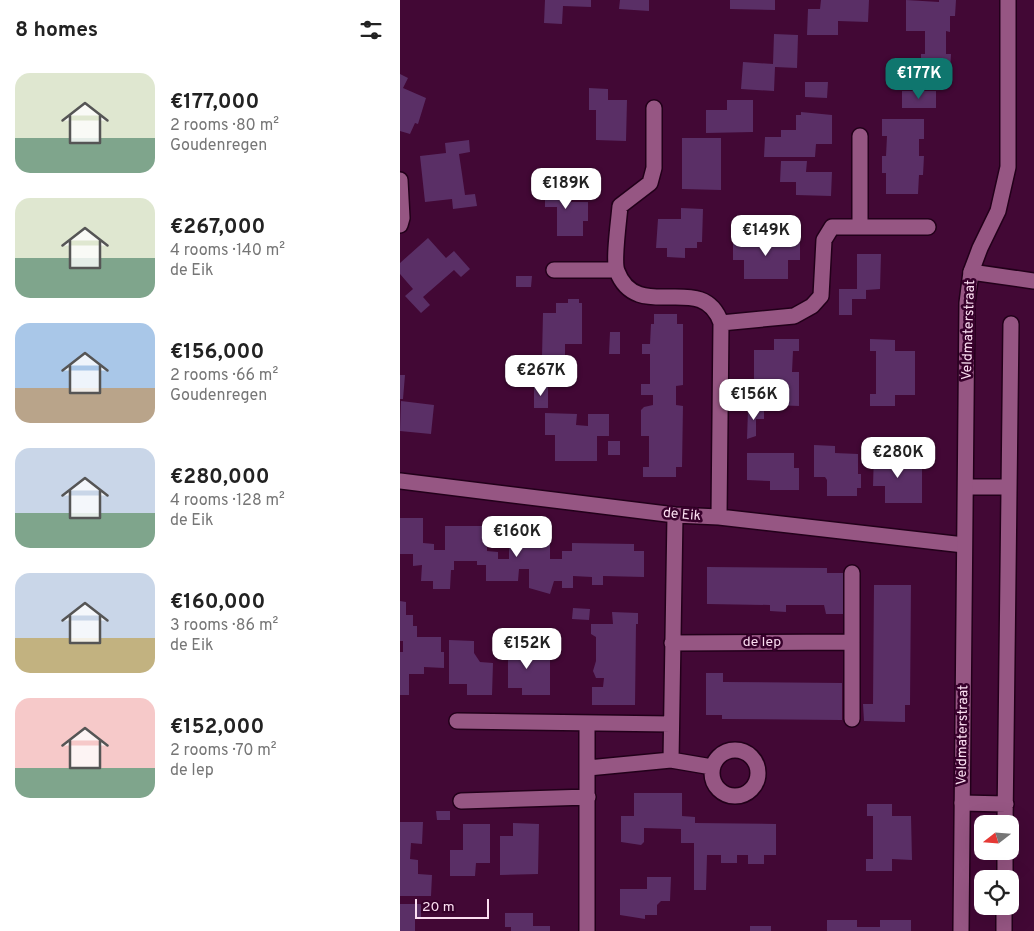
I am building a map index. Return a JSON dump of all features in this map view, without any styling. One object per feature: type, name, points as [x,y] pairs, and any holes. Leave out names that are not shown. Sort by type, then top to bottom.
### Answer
[{"type":"street","name":"Veldmaterstraat","points":[[961,931],[967,303],[971,272],[980,248],[998,212],[1008,167],[1008,0]]},
{"type":"street","points":[[654,108],[654,168],[650,183],[620,206],[616,270],[629,290],[644,298],[681,296],[702,299],[717,312],[721,323],[719,518]]},
{"type":"street","points":[[860,136],[860,226]]},
{"type":"street","points":[[400,180],[402,218],[400,225]]},
{"type":"street","points":[[721,323],[794,316],[812,306],[820,296],[824,240],[832,227],[928,227]]},
{"type":"street","points":[[554,270],[616,270]]},
{"type":"street","points":[[971,272],[1034,281]]},
{"type":"street","points":[[1005,815],[1011,324]]},
{"type":"street","name":"de Eik","points":[[400,481],[674,515],[719,518],[964,545]]},
{"type":"street","points":[[966,487],[1009,488]]},
{"type":"street","points":[[671,760],[674,515]]},
{"type":"street","points":[[852,573],[852,719]]},
{"type":"street","name":"de Iep","points":[[672,643],[852,642]]},
{"type":"street","points":[[457,721],[671,724]]},
{"type":"street","points":[[587,723],[587,931]]},
{"type":"street","points":[[588,768],[671,760],[712,767]]},
{"type":"street","points":[[461,801],[588,796]]},
{"type":"street","name":"Veldmaterstraat","points":[[962,803],[1006,804]]},
{"type":"street","points":[[1004,915],[1004,931]]},
{"type":"building","points":[[545,0],[591,0],[591,7],[563,6],[562,24],[544,23]]},
{"type":"building","points":[[620,0],[649,0],[649,11],[619,9]]},
{"type":"building","points":[[730,0],[775,0],[775,10],[730,9]]},
{"type":"building","points":[[821,0],[869,0],[868,22],[838,21],[838,35],[807,35],[808,9],[820,9]]},
{"type":"building","points":[[906,0],[939,2],[939,0],[956,0],[955,16],[950,16],[950,32],[946,31],[946,54],[951,54],[950,71],[921,70],[921,54],[925,54],[925,31],[906,31]]},
{"type":"building","points":[[774,34],[798,35],[797,68],[775,67],[774,91],[741,89],[743,62],[773,64]]},
{"type":"building","points":[[400,74],[408,78],[403,88],[426,98],[418,124],[415,123],[410,134],[400,131]]},
{"type":"building","points":[[805,82],[828,82],[827,98],[805,97]]},
{"type":"building","points":[[589,88],[608,89],[608,100],[627,100],[626,141],[596,140],[596,110],[589,110]]},
{"type":"building","points":[[902,91],[936,91],[936,108],[902,108]]},
{"type":"building","points":[[727,100],[753,100],[753,132],[706,133],[706,110],[727,110]]},
{"type":"building","points":[[801,112],[832,115],[832,144],[816,144],[815,157],[764,157],[765,137],[781,137],[781,130],[796,130],[796,115],[801,115]]},
{"type":"building","points":[[882,119],[924,119],[924,139],[919,139],[919,156],[924,156],[923,175],[919,175],[918,194],[886,194],[886,173],[882,173],[882,156],[886,156],[887,136],[882,136]]},
{"type":"building","points":[[682,138],[721,138],[721,190],[682,189]]},
{"type":"building","points":[[469,140],[470,152],[459,154],[465,195],[475,194],[477,206],[453,209],[452,199],[425,202],[420,156],[446,153],[445,143]]},
{"type":"building","points":[[781,161],[807,161],[806,172],[832,172],[831,196],[796,195],[796,182],[780,182]]},
{"type":"building","points":[[545,184],[571,184],[571,202],[588,202],[588,221],[583,221],[583,236],[557,236],[557,207],[545,207]]},
{"type":"building","points":[[681,208],[703,209],[702,242],[697,242],[697,248],[685,248],[685,258],[667,257],[667,248],[656,248],[658,219],[681,219]]},
{"type":"building","points":[[733,234],[745,234],[745,241],[788,241],[788,235],[800,235],[800,260],[788,260],[788,279],[744,279],[744,260],[733,260]]},
{"type":"building","points":[[428,238],[446,258],[454,251],[470,269],[461,277],[454,270],[423,297],[430,305],[421,313],[405,296],[413,289],[400,274],[400,263]]},
{"type":"building","points":[[857,254],[881,254],[880,289],[866,290],[866,299],[852,299],[852,315],[839,315],[839,289],[857,289]]},
{"type":"building","points":[[516,276],[532,276],[531,287],[516,287]]},
{"type":"building","points":[[568,299],[579,299],[579,303],[582,303],[582,344],[565,344],[565,358],[542,357],[543,313],[556,313],[556,303],[568,303]]},
{"type":"building","points":[[654,314],[677,314],[677,324],[683,324],[683,385],[676,386],[676,405],[683,406],[682,467],[676,467],[676,477],[643,477],[643,467],[649,467],[649,436],[641,436],[641,410],[644,407],[653,405],[653,395],[641,395],[641,384],[650,384],[650,354],[642,354],[642,344],[650,344],[651,324],[654,324]]},
{"type":"building","points":[[610,332],[620,332],[620,354],[609,354]]},
{"type":"building","points":[[774,339],[799,339],[799,351],[793,351],[792,372],[799,372],[799,406],[773,405],[773,394],[754,394],[754,350],[774,350]]},
{"type":"building","points":[[870,339],[895,340],[895,351],[915,351],[915,395],[895,395],[895,406],[870,406],[870,394],[876,394],[876,351],[870,351]]},
{"type":"building","points":[[400,375],[405,375],[403,399],[400,399]]},
{"type":"building","points":[[534,386],[548,386],[548,408],[534,408]]},
{"type":"building","points":[[401,401],[434,405],[431,434],[400,431]]},
{"type":"building","points":[[764,409],[764,419],[756,419],[756,436],[747,439],[748,410]]},
{"type":"building","points":[[545,413],[577,414],[576,425],[588,426],[588,414],[609,414],[609,436],[597,436],[597,461],[555,461],[555,435],[545,435]]},
{"type":"building","points":[[608,441],[620,441],[620,455],[608,455]]},
{"type":"building","points":[[814,445],[835,446],[835,453],[858,454],[858,474],[861,474],[861,488],[857,488],[857,496],[827,496],[827,480],[825,477],[814,477]]},
{"type":"building","points":[[874,452],[901,452],[901,466],[922,466],[922,503],[885,503],[885,486],[873,486]]},
{"type":"building","points":[[747,453],[794,453],[794,468],[799,468],[799,490],[770,490],[770,481],[747,480]]},
{"type":"building","points":[[400,518],[423,518],[423,543],[434,544],[434,550],[445,550],[445,526],[487,526],[487,551],[498,552],[498,559],[509,559],[509,534],[550,534],[550,559],[562,559],[562,551],[572,551],[572,543],[634,544],[634,551],[644,551],[644,577],[603,576],[603,585],[592,585],[592,577],[573,576],[573,588],[562,588],[562,581],[554,581],[550,594],[529,588],[529,569],[519,569],[518,581],[486,581],[486,565],[477,565],[477,561],[454,561],[454,570],[451,570],[450,589],[433,589],[433,581],[421,581],[422,565],[413,566],[413,554],[400,554]]},
{"type":"building","points":[[707,567],[827,568],[827,573],[843,573],[843,614],[826,614],[824,605],[786,605],[786,612],[770,611],[770,605],[707,604]]},
{"type":"building","points":[[874,585],[911,585],[910,705],[905,705],[905,722],[864,721],[863,704],[873,704]]},
{"type":"building","points":[[400,601],[406,602],[406,615],[413,615],[413,626],[417,626],[417,637],[441,637],[441,652],[444,652],[444,668],[424,667],[424,674],[409,674],[409,695],[400,695],[400,652],[403,652],[403,641],[400,641]]},
{"type":"building","points":[[573,608],[590,609],[589,620],[572,619]]},
{"type":"building","points":[[612,612],[638,613],[638,624],[636,624],[635,705],[592,705],[592,687],[603,687],[604,678],[596,678],[593,671],[596,661],[596,637],[591,634],[591,624],[613,624]]},
{"type":"building","points":[[508,637],[526,637],[526,658],[550,659],[550,695],[522,695],[522,688],[508,688]]},
{"type":"building","points":[[449,640],[474,641],[474,653],[480,662],[493,663],[492,695],[467,695],[467,684],[449,684]]},
{"type":"building","points":[[706,673],[723,673],[723,682],[842,683],[842,720],[722,719],[722,715],[706,715]]},
{"type":"building","points":[[634,793],[682,793],[682,816],[695,817],[695,823],[776,824],[776,855],[764,855],[764,864],[748,864],[748,855],[737,855],[737,863],[721,863],[721,855],[707,855],[706,890],[694,890],[694,843],[681,843],[681,829],[644,828],[644,842],[641,845],[621,842],[621,816],[634,816]]},
{"type":"building","points":[[867,804],[892,804],[892,816],[911,816],[912,860],[892,859],[892,871],[866,871],[866,859],[873,859],[873,816],[867,816]]},
{"type":"building","points":[[436,811],[450,811],[450,820],[437,820]]},
{"type":"building","points":[[400,822],[423,822],[422,844],[411,843],[410,859],[418,860],[418,874],[432,875],[431,896],[400,896]]},
{"type":"building","points":[[513,823],[539,824],[538,874],[500,875],[500,836],[513,836]]},
{"type":"building","points":[[463,824],[490,824],[490,863],[476,863],[475,876],[450,876],[450,850],[463,850]]},
{"type":"building","points":[[647,877],[671,877],[670,901],[661,901],[657,905],[657,915],[645,915],[645,919],[620,915],[620,889],[647,889]]},
{"type":"building","points":[[400,904],[421,904],[421,918],[415,918],[415,931],[400,931]]},
{"type":"building","points":[[505,913],[533,913],[533,926],[550,926],[550,931],[511,931],[511,927],[505,927]]},
{"type":"building","points":[[827,920],[857,920],[857,927],[880,927],[880,920],[911,920],[911,931],[827,931]]},
{"type":"building","points":[[750,926],[771,926],[771,931],[750,931]]}]
